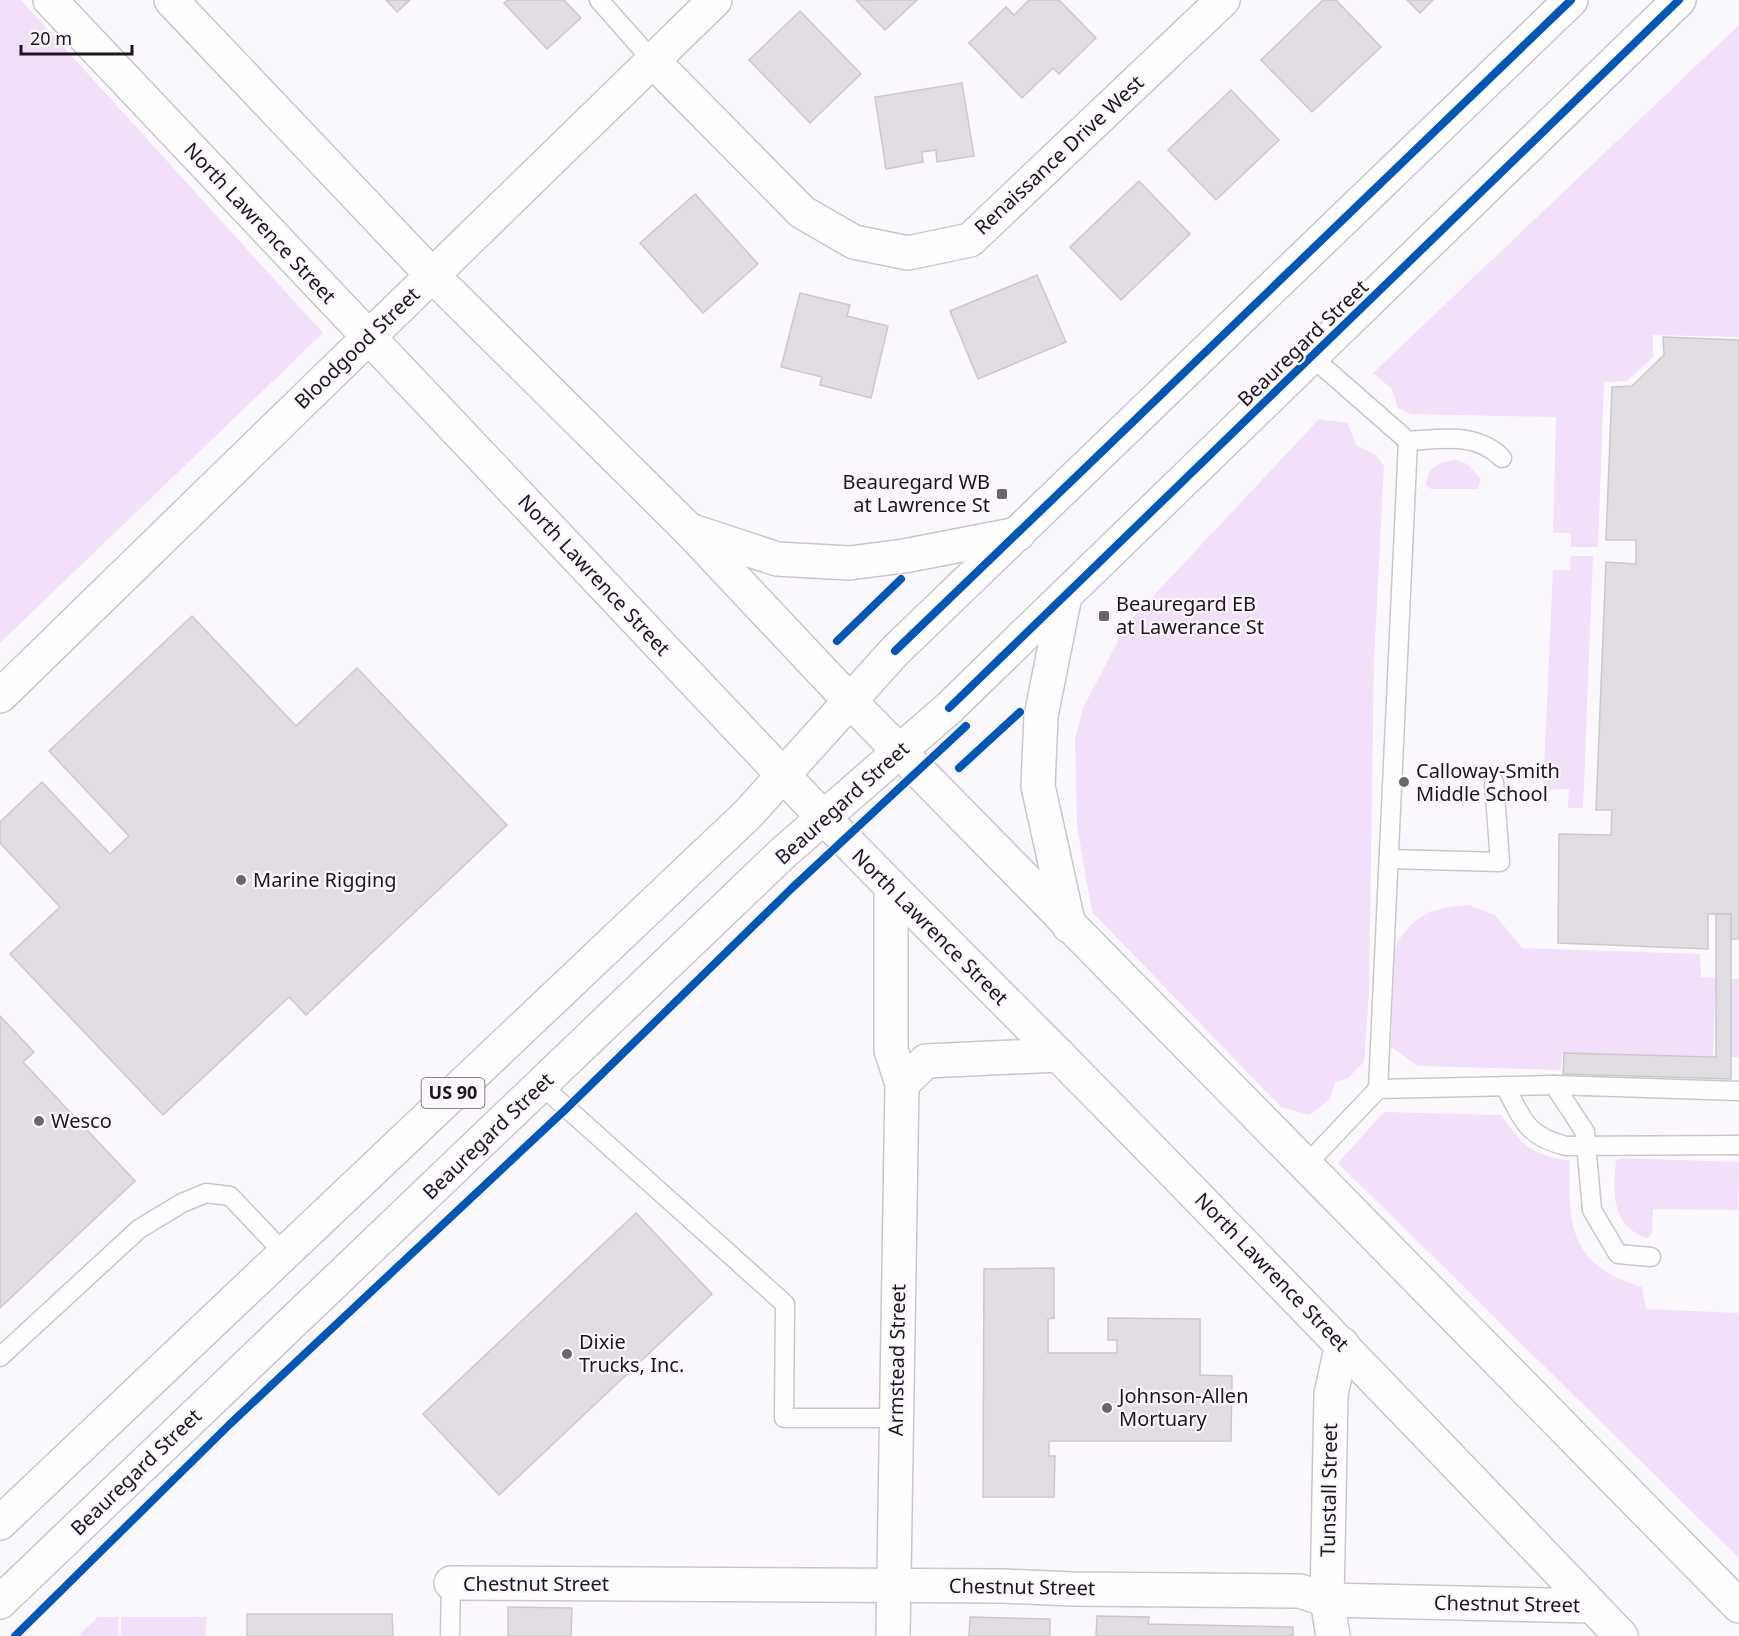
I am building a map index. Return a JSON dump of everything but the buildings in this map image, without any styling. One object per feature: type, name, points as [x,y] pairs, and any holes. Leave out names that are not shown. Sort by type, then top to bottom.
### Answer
[{"type":"street","name":"North Lawrence Street","points":[[50,0],[891,889],[1059,1055],[1342,1344],[1621,1636]]},
{"type":"street","points":[[171,0],[432,275],[689,530],[899,752],[1739,1606]]},
{"type":"street","name":"Bloodgood Street","points":[[0,696],[715,0]]},
{"type":"street","name":"Renaissance Drive West","points":[[652,60],[802,212],[854,243],[908,253],[970,240],[1223,0]]},
{"type":"street","name":"US 90","points":[[0,1523],[748,814],[895,651],[1571,0]]},
{"type":"street","name":"Beauregard Street","points":[[0,1602],[783,853],[899,752],[1065,596],[1679,0]]},
{"type":"street","points":[[689,530],[777,559],[849,563],[904,556],[1018,534]]},
{"type":"street","points":[[1065,596],[1041,716],[1038,786],[1069,926]]},
{"type":"street","name":"Armstead Street","points":[[891,889],[891,1050],[902,1084],[893,1636]]},
{"type":"street","points":[[902,1084],[926,1061],[1059,1055]]},
{"type":"street","name":"Tunstall Street","points":[[1333,1636],[1327,1600],[1331,1394],[1342,1344]]},
{"type":"street","name":"Chestnut Street","points":[[451,1583],[894,1585],[1300,1591],[1327,1600],[1592,1606]]},
{"type":"lane","points":[[599,0],[652,60]]},
{"type":"lane","points":[[1312,357],[1408,441],[1457,438],[1490,446],[1502,458]]},
{"type":"lane","points":[[1305,1166],[1378,1089],[1408,441]]},
{"type":"lane","points":[[1389,859],[1500,862],[1494,782]]},
{"type":"lane","points":[[541,1085],[785,1304],[784,1418],[896,1418]]},
{"type":"lane","points":[[1378,1089],[1554,1085],[1739,1091]]},
{"type":"lane","points":[[1554,1085],[1585,1132],[1592,1210],[1617,1254],[1652,1257]]},
{"type":"lane","points":[[1505,1086],[1525,1125],[1543,1140],[1566,1146],[1739,1145]]},
{"type":"lane","points":[[0,1357],[139,1229],[182,1203],[206,1193],[230,1196],[284,1253]]},
{"type":"lane","points":[[450,1636],[451,1583]]},
{"type":"shaded area","points":[[0,0],[21,0],[323,333],[0,643]]},
{"type":"shaded area","points":[[1739,25],[1739,337],[1653,335],[1653,357],[1627,381],[1604,382],[1598,547],[1571,547],[1571,533],[1553,533],[1556,417],[1411,414],[1398,408],[1392,389],[1373,373]]},
{"type":"shaded area","points":[[1319,419],[1347,423],[1357,446],[1375,454],[1384,466],[1374,660],[1369,994],[1364,1062],[1348,1078],[1335,1082],[1330,1099],[1310,1115],[1281,1107],[1092,912],[1077,826],[1075,739],[1083,708],[1127,624]]},
{"type":"shaded area","points":[[1457,460],[1467,464],[1481,479],[1478,489],[1431,489],[1426,485],[1432,469],[1446,462]]},
{"type":"shaded area","points":[[1571,556],[1593,556],[1583,808],[1568,808],[1569,789],[1543,790],[1553,570],[1570,570]]},
{"type":"shaded area","points":[[1469,905],[1495,915],[1522,948],[1700,954],[1701,977],[1716,978],[1713,1056],[1562,1053],[1561,1070],[1418,1066],[1391,1047],[1395,948],[1408,928],[1425,915],[1445,908]]},
{"type":"shaded area","points":[[1731,979],[1739,979],[1739,1057],[1731,1057]]},
{"type":"shaded area","points":[[1384,1112],[1501,1115],[1522,1142],[1529,1147],[1537,1152],[1570,1161],[1570,1205],[1578,1241],[1587,1255],[1600,1268],[1618,1279],[1642,1287],[1646,1309],[1739,1313],[1739,1558],[1338,1163]]},
{"type":"shaded area","points":[[1621,1158],[1739,1162],[1738,1210],[1653,1209],[1652,1234],[1647,1238],[1635,1233],[1621,1217],[1617,1207],[1616,1161]]},
{"type":"shaded area","points":[[98,1617],[118,1617],[118,1636],[78,1636]]},
{"type":"shaded area","points":[[121,1617],[206,1617],[206,1636],[121,1636]]},
{"type":"cycle path","points":[[895,651],[1571,0]]},
{"type":"cycle path","points":[[949,708],[1679,0]]},
{"type":"cycle path","points":[[837,641],[901,579]]},
{"type":"cycle path","points":[[959,768],[1020,712]]},
{"type":"cycle path","points":[[15,1636],[230,1424],[567,1108],[791,889],[966,726]]},
{"type":"place","name":"Beauregard WB at Lawrence St","points":[[1002,494]]},
{"type":"place","name":"Beauregard EB at Lawerance St","points":[[1104,616]]},
{"type":"place","name":"Calloway-Smith Middle School","points":[[1404,782]]},
{"type":"place","name":"Marine Rigging","points":[[241,880]]},
{"type":"place","name":"Wesco","points":[[39,1121]]},
{"type":"place","name":"Dixie Trucks, Inc.","points":[[567,1354]]},
{"type":"place","name":"Johnson-Allen Mortuary","points":[[1107,1408]]}]
